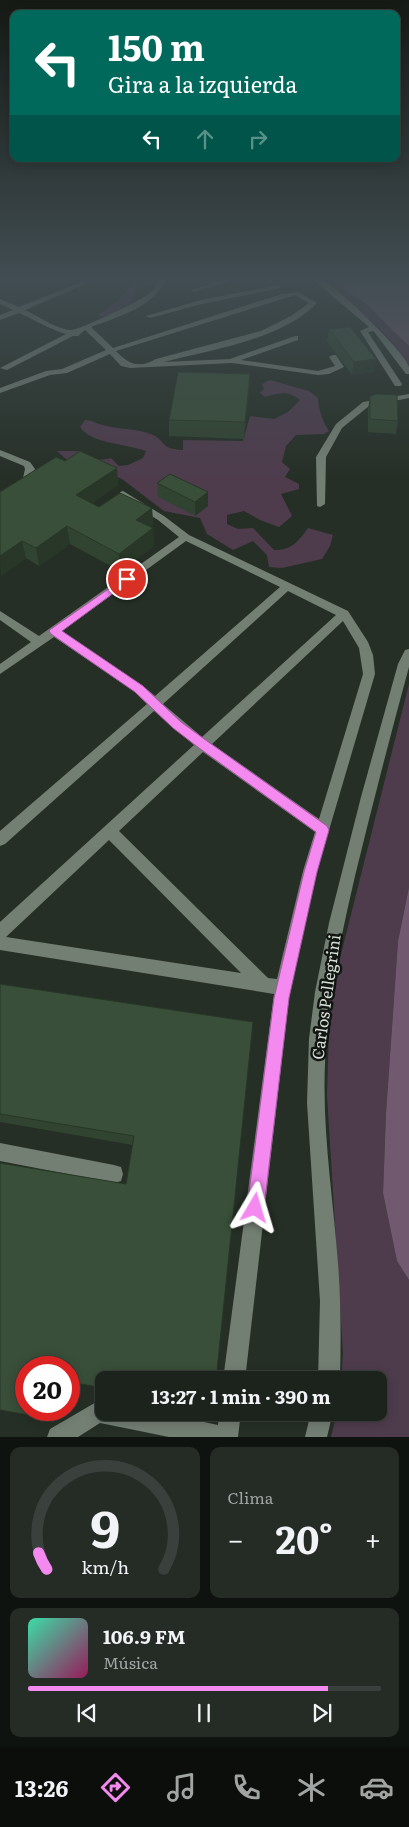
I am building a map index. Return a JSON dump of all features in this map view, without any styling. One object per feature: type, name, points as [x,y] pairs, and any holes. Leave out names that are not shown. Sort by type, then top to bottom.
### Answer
[{"type":"street","points":[[4,368],[53,344]]},
{"type":"street","points":[[105,344],[127,366],[231,361],[322,372],[340,367],[333,357]]},
{"type":"street","points":[[0,392],[49,373],[64,372],[110,351],[132,344]]},
{"type":"street","points":[[150,366],[159,361],[223,344]]},
{"type":"street","points":[[231,361],[278,344]]},
{"type":"street","points":[[373,344],[398,384]]},
{"type":"street","points":[[390,344],[409,372]]},
{"type":"street","points":[[386,364],[404,363]]},
{"type":"street","points":[[320,504],[321,457],[339,426],[366,404],[409,396]]},
{"type":"street","points":[[0,453],[27,464],[30,469],[27,479],[0,496]]},
{"type":"street","points":[[123,494],[161,518],[185,537],[344,614],[368,651],[369,674],[310,872],[284,988],[235,1371]]},
{"type":"street","points":[[0,670],[185,537]]},
{"type":"street","points":[[0,840],[288,586]]},
{"type":"street","points":[[0,932],[344,614]]},
{"type":"street","points":[[0,615],[40,642]]},
{"type":"street","points":[[54,631],[139,689],[203,745],[323,830]]},
{"type":"street","name":"Carlos Pellegrini","points":[[329,1371],[332,1325],[317,1132],[318,1038],[340,907],[398,685],[409,653]]},
{"type":"street","points":[[109,831],[264,985]]},
{"type":"street","points":[[0,944],[284,988]]},
{"type":"street","points":[[0,1152],[114,1174]]},
{"type":"street","points":[[58,1437],[98,1412],[226,1437],[229,1421]]},
{"type":"street","points":[[316,1437],[320,1421]]},
{"type":"shaded area","points":[[393,344],[408,344],[409,346],[409,369]]},
{"type":"shaded area","points":[[270,380],[309,391],[318,398],[321,415],[329,431],[324,434],[296,435],[286,446],[282,462],[290,469],[285,477],[299,484],[299,489],[281,494],[292,516],[279,527],[260,520],[244,511],[227,515],[227,524],[238,529],[253,528],[274,550],[290,547],[308,528],[333,535],[330,546],[322,559],[282,568],[269,567],[267,555],[253,541],[233,550],[207,534],[200,518],[164,511],[122,479],[95,468],[67,460],[57,451],[78,451],[94,459],[111,458],[119,466],[128,465],[143,458],[146,451],[110,443],[85,433],[80,427],[85,420],[109,427],[147,433],[153,435],[167,447],[183,450],[183,440],[243,441],[250,416],[274,419],[288,412],[300,400],[288,394],[265,397],[260,393],[264,389],[262,384]]},
{"type":"shaded area","points":[[409,684],[409,887],[398,941],[386,1113],[383,1193],[397,1261],[409,1280],[409,1437],[331,1437],[335,1421],[387,1421],[387,1371],[342,1371],[343,1354],[327,1095],[330,998]]},
{"type":"shaded area","points":[[409,887],[409,1280],[397,1261],[383,1193],[386,1113],[398,941]]},
{"type":"building","points":[[340,344],[364,344],[376,359],[354,362]]},
{"type":"building","points":[[178,372],[250,374],[245,422],[169,420]]},
{"type":"building","points":[[377,394],[397,395],[398,421],[370,419],[370,396]]},
{"type":"building","points":[[80,451],[117,468],[76,495],[99,507],[120,493],[152,508],[136,520],[153,528],[119,554],[67,526],[36,548],[22,541],[0,556],[0,492],[56,457],[65,461]]},
{"type":"building","points":[[170,474],[208,492],[195,502],[157,483]]},
{"type":"building","points":[[0,984],[253,1022],[217,1371],[95,1371],[95,1386],[80,1384],[80,1356],[15,1356],[15,1413],[0,1410],[0,1163],[126,1184],[134,1136],[0,1114]]},
{"type":"route","points":[[127,579],[54,631],[139,689],[177,725],[203,745],[323,830],[310,872],[281,998],[255,1208]]}]
